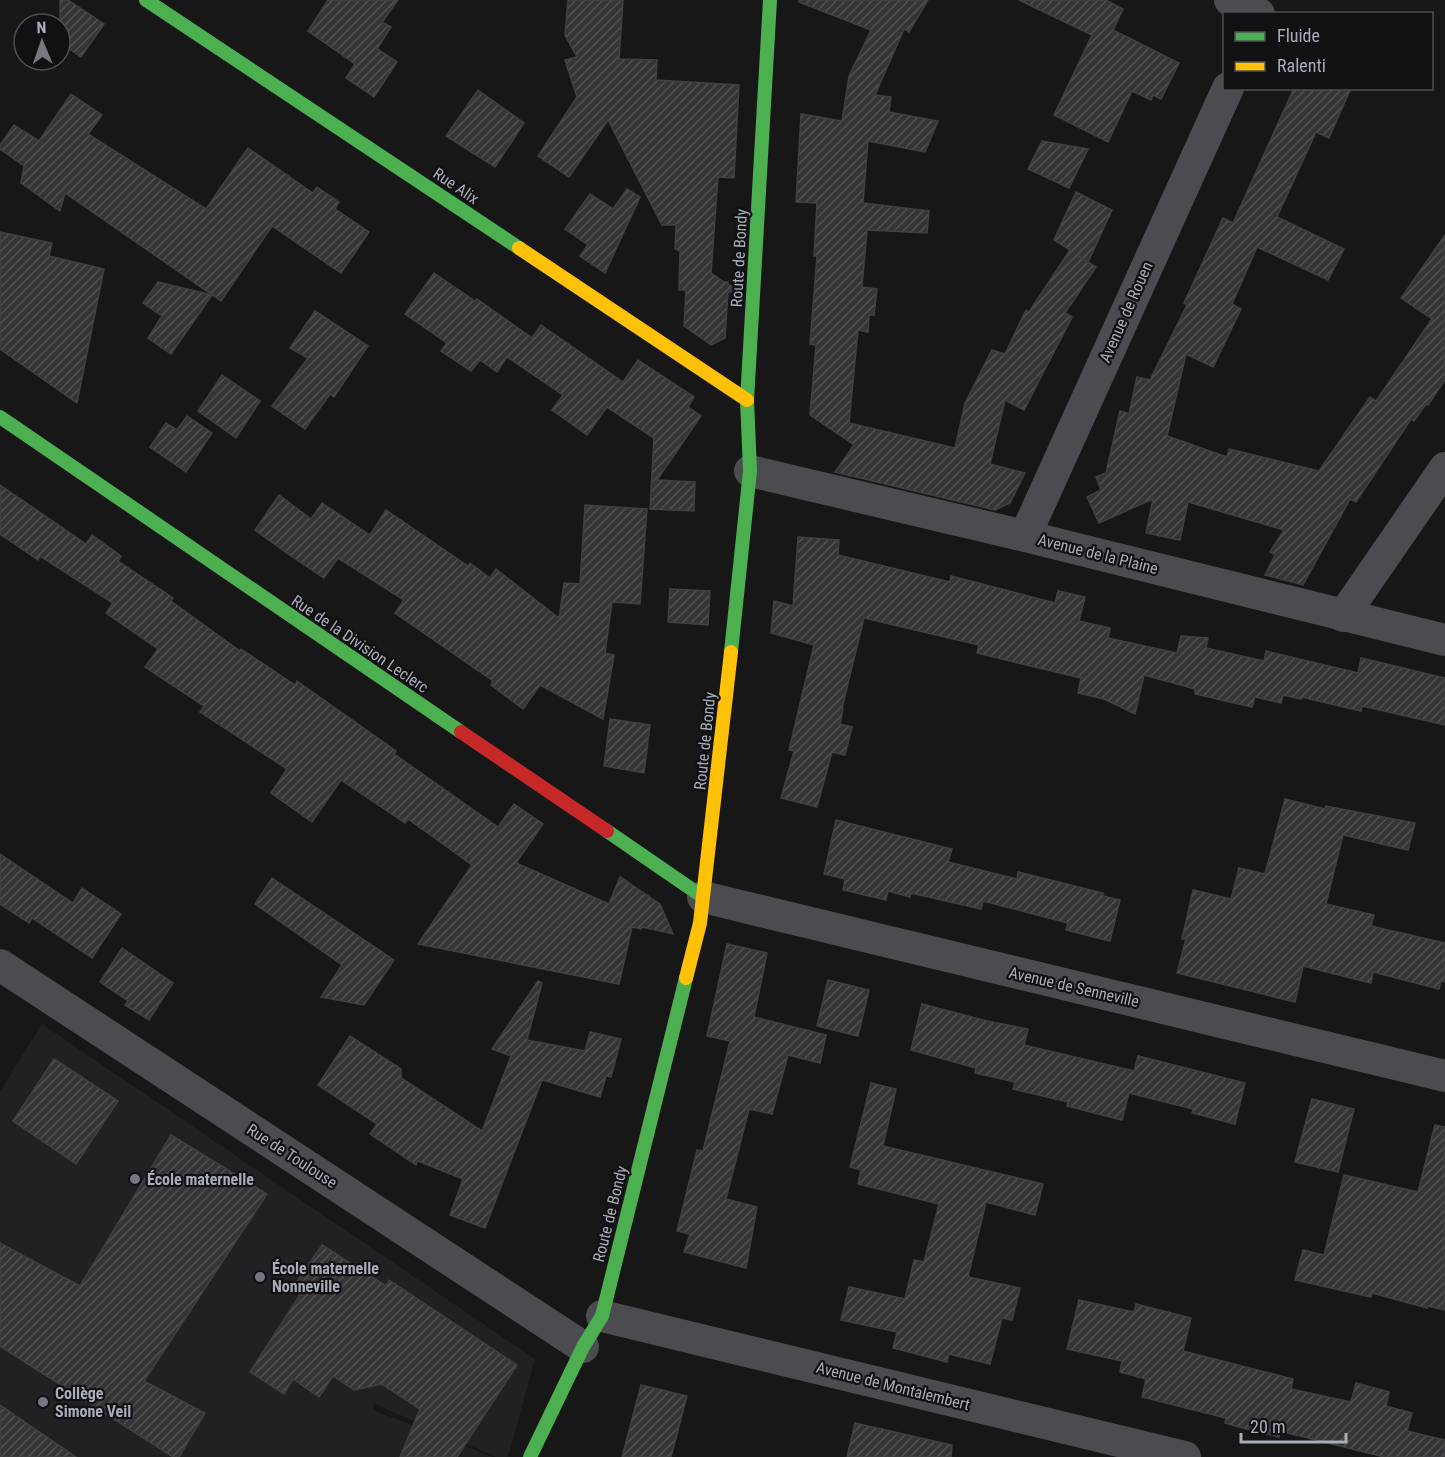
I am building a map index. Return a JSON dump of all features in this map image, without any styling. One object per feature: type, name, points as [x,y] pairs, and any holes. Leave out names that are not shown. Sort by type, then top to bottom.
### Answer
[{"type":"street","name":"Rue Alix","points":[[146,0],[747,400]]},
{"type":"street","name":"Route de Bondy","points":[[530,1457],[583,1347],[602,1316],[700,923],[710,851],[750,471],[747,400],[770,0]]},
{"type":"street","points":[[1230,0],[1257,12]]},
{"type":"street","points":[[1264,12],[1279,0]]},
{"type":"street","name":"Avenue de Rouen","points":[[1025,536],[1227,90]]},
{"type":"street","name":"Rue de la Division Leclerc","points":[[0,417],[703,897]]},
{"type":"street","points":[[1343,616],[1445,468]]},
{"type":"street","name":"Avenue de la Plaine","points":[[750,471],[1025,536],[1445,640]]},
{"type":"street","name":"Avenue de Senneville","points":[[703,897],[1445,1076]]},
{"type":"street","name":"Rue de Toulouse","points":[[0,966],[583,1347]]},
{"type":"street","name":"Avenue de Montalembert","points":[[602,1316],[1185,1457]]},
{"type":"shaded area","name":"École maternelle","points":[[42,1024],[535,1359],[508,1457],[496,1457],[373,1403],[373,1410],[493,1457],[0,1457],[0,1091]]},
{"type":"building","points":[[60,0],[68,0],[104,24],[81,57],[72,51],[72,12],[60,12]]},
{"type":"building","points":[[328,0],[398,0],[382,22],[391,27],[377,49],[397,62],[374,97],[346,78],[355,64],[308,31]]},
{"type":"building","points":[[568,0],[623,0],[619,59],[657,60],[656,80],[739,85],[734,178],[718,177],[711,273],[724,282],[728,282],[735,289],[734,292],[728,292],[725,338],[711,345],[684,326],[686,290],[679,290],[680,251],[675,249],[676,225],[662,225],[608,120],[569,177],[538,156],[577,97],[565,60],[577,57],[565,35]]},
{"type":"building","points":[[799,0],[928,0],[909,32],[904,29],[875,95],[891,97],[889,112],[938,121],[925,152],[868,141],[863,203],[929,211],[927,233],[867,230],[862,287],[877,289],[874,315],[869,315],[868,332],[858,330],[849,423],[955,448],[965,403],[992,350],[1005,354],[1026,310],[1029,312],[1070,250],[1054,240],[1076,192],[1112,210],[1088,262],[1078,256],[1096,267],[1065,313],[1072,317],[1024,410],[1005,400],[990,464],[1025,473],[1010,503],[995,510],[835,472],[854,445],[810,415],[816,345],[810,344],[817,256],[814,256],[817,203],[796,202],[801,114],[842,121],[849,76],[871,30],[799,2]]},
{"type":"building","points":[[1019,0],[1106,0],[1123,9],[1113,30],[1179,63],[1161,99],[1153,95],[1151,100],[1132,91],[1108,142],[1054,115],[1092,35]]},
{"type":"building","points":[[478,90],[524,123],[495,167],[446,136]]},
{"type":"building","points":[[1293,90],[1350,90],[1329,138],[1316,132],[1277,217],[1344,249],[1328,280],[1257,247],[1232,304],[1241,309],[1213,367],[1186,354],[1167,436],[1227,457],[1229,449],[1319,471],[1370,397],[1376,401],[1432,319],[1401,298],[1445,235],[1445,380],[1428,405],[1426,404],[1414,421],[1411,419],[1356,502],[1350,499],[1303,585],[1265,575],[1275,555],[1270,552],[1284,530],[1188,502],[1180,540],[1146,533],[1153,499],[1099,523],[1087,497],[1101,490],[1096,477],[1106,473],[1120,411],[1129,414],[1137,377],[1150,380],[1187,305],[1184,303],[1223,218],[1233,223]]},
{"type":"building","points":[[71,94],[102,115],[88,134],[206,209],[248,148],[313,193],[317,187],[339,202],[335,209],[369,232],[341,273],[272,226],[221,301],[65,193],[60,211],[21,183],[24,166],[0,149],[0,145],[14,125],[39,141]]},
{"type":"building","points":[[1042,141],[1088,149],[1069,188],[1028,169]]},
{"type":"building","points":[[627,189],[640,197],[605,273],[580,256],[588,245],[565,229],[590,194],[613,209]]},
{"type":"building","points":[[0,232],[52,243],[49,256],[104,269],[77,403],[0,349]]},
{"type":"building","points":[[434,273],[475,301],[477,299],[532,338],[541,325],[623,382],[638,360],[694,397],[688,407],[701,416],[657,480],[695,482],[694,511],[650,509],[654,438],[607,407],[587,435],[552,410],[563,395],[507,357],[497,372],[480,360],[471,371],[441,351],[447,343],[405,314]]},
{"type":"building","points":[[158,282],[212,295],[171,354],[148,338],[162,316],[143,303]]},
{"type":"building","points":[[315,311],[368,346],[334,397],[330,394],[305,429],[272,406],[308,358],[290,348]]},
{"type":"building","points":[[222,375],[260,401],[236,438],[198,411]]},
{"type":"building","points":[[187,416],[212,433],[186,472],[150,447],[166,423],[177,430]]},
{"type":"building","points":[[0,485],[86,544],[92,535],[121,556],[118,561],[173,598],[171,601],[240,651],[241,649],[295,685],[297,681],[396,751],[394,754],[498,827],[514,804],[543,824],[516,863],[609,904],[620,877],[660,904],[673,934],[632,927],[619,984],[418,944],[472,865],[408,819],[405,823],[341,780],[312,822],[271,793],[287,769],[200,712],[204,706],[145,667],[158,649],[106,613],[113,603],[40,556],[38,560],[0,534]]},
{"type":"building","points":[[279,495],[311,519],[322,503],[370,535],[386,510],[468,566],[470,563],[490,578],[496,569],[559,618],[564,583],[580,584],[585,505],[647,509],[640,604],[612,602],[605,653],[614,655],[603,719],[540,685],[523,709],[491,685],[493,681],[395,613],[404,600],[338,558],[324,578],[288,554],[255,530]]},
{"type":"building","points":[[798,537],[839,540],[838,555],[950,582],[951,576],[1055,603],[1058,591],[1085,597],[1079,621],[1110,628],[1108,638],[1177,653],[1181,636],[1208,638],[1206,648],[1264,661],[1266,651],[1358,673],[1361,658],[1445,678],[1445,725],[1362,706],[1361,711],[1283,695],[1281,703],[1255,697],[1252,707],[1195,694],[1195,689],[1144,675],[1135,714],[1104,699],[1078,693],[1081,678],[977,653],[979,645],[864,618],[842,708],[840,724],[852,727],[845,755],[832,752],[817,807],[781,798],[794,751],[789,750],[814,645],[771,633],[774,601],[793,606]]},
{"type":"building","points":[[670,589],[710,591],[708,625],[668,622]]},
{"type":"building","points":[[610,719],[650,725],[644,773],[604,766]]},
{"type":"building","points":[[1285,799],[1325,809],[1326,806],[1415,823],[1408,850],[1343,835],[1326,904],[1374,915],[1371,926],[1445,943],[1445,982],[1441,981],[1439,989],[1373,972],[1371,983],[1303,966],[1295,1002],[1177,973],[1186,939],[1182,939],[1193,890],[1231,899],[1239,868],[1265,874]]},
{"type":"building","points":[[836,820],[952,849],[948,862],[1017,879],[1018,872],[1103,893],[1103,896],[1120,900],[1110,941],[1066,930],[1068,923],[983,901],[981,909],[911,893],[910,897],[888,891],[886,900],[843,890],[845,879],[824,874]]},
{"type":"building","points":[[0,854],[73,903],[82,888],[121,914],[92,958],[32,918],[29,923],[0,904]]},
{"type":"building","points":[[272,878],[394,960],[364,1005],[321,997],[342,965],[255,904]]},
{"type":"building","points":[[727,944],[767,953],[754,1017],[826,1035],[820,1063],[788,1055],[772,1114],[749,1109],[726,1199],[757,1207],[746,1268],[684,1252],[690,1234],[677,1231],[697,1150],[703,1151],[730,1041],[707,1036]]},
{"type":"building","points":[[122,948],[173,983],[149,1020],[125,1005],[128,1001],[100,982]]},
{"type":"building","points":[[828,980],[869,990],[858,1036],[817,1026]]},
{"type":"building","points":[[538,981],[542,983],[527,1040],[585,1051],[590,1032],[621,1039],[611,1077],[606,1076],[600,1097],[542,1080],[485,1228],[450,1215],[463,1179],[418,1161],[416,1165],[370,1134],[377,1124],[318,1085],[350,1036],[401,1069],[401,1078],[482,1131],[511,1056],[492,1049]]},
{"type":"building","points":[[922,1004],[1028,1029],[1024,1045],[1134,1071],[1138,1056],[1245,1083],[1235,1124],[1192,1113],[1193,1109],[1129,1093],[1122,1120],[1067,1106],[1068,1102],[1013,1089],[1015,1082],[975,1073],[976,1068],[911,1050]]},
{"type":"building","points":[[54,1059],[118,1101],[76,1164],[13,1121]]},
{"type":"building","points":[[871,1083],[896,1089],[883,1146],[1043,1184],[1035,1215],[986,1202],[968,1277],[1020,1288],[1012,1320],[1002,1318],[990,1364],[949,1354],[947,1362],[893,1348],[897,1332],[841,1320],[849,1287],[905,1299],[914,1260],[924,1262],[939,1204],[858,1184],[861,1170],[850,1167]]},
{"type":"building","points":[[1312,1099],[1354,1109],[1338,1172],[1295,1162]]},
{"type":"building","points":[[1435,1125],[1445,1127],[1445,1310],[1427,1306],[1427,1308],[1372,1293],[1371,1297],[1295,1280],[1303,1250],[1324,1255],[1344,1175],[1418,1192]]},
{"type":"building","points":[[171,1135],[267,1194],[144,1381],[205,1413],[179,1457],[173,1457],[0,1346],[0,1243],[80,1286]]},
{"type":"building","points":[[322,1245],[386,1286],[389,1280],[517,1365],[457,1457],[400,1457],[420,1409],[382,1384],[354,1390],[333,1376],[319,1397],[293,1379],[284,1394],[250,1372],[305,1287],[296,1283]]},
{"type":"building","points":[[1079,1300],[1134,1312],[1136,1304],[1191,1318],[1183,1351],[1293,1379],[1291,1389],[1351,1402],[1356,1383],[1389,1392],[1386,1406],[1412,1413],[1407,1431],[1445,1440],[1445,1457],[1384,1457],[1280,1431],[1279,1437],[1225,1423],[1226,1418],[1142,1397],[1146,1379],[1120,1372],[1122,1361],[1067,1349]]},
{"type":"building","points":[[641,1385],[687,1396],[671,1457],[622,1457]]},
{"type":"building","points":[[0,1405],[76,1457],[0,1457]]},
{"type":"building","points":[[855,1423],[952,1445],[951,1457],[847,1457]]},
{"type":"traffic: fast","points":[[146,0],[519,248]]},
{"type":"traffic: fast","points":[[731,652],[750,471],[747,400],[770,0]]},
{"type":"traffic: fast","points":[[0,417],[461,732]]},
{"type":"traffic: fast","points":[[607,831],[703,897]]},
{"type":"traffic: fast","points":[[530,1457],[583,1347],[602,1316],[686,978]]},
{"type":"traffic: slow","points":[[519,248],[747,400]]},
{"type":"traffic: slow","points":[[686,978],[700,923],[731,652]]},
{"type":"traffic: jam","points":[[461,732],[607,831]]},
{"type":"place","name":"École maternelle","points":[[135,1179]]},
{"type":"place","name":"École maternelle Nonneville","points":[[260,1277]]},
{"type":"place","name":"Collège Simone Veil","points":[[43,1402]]}]
